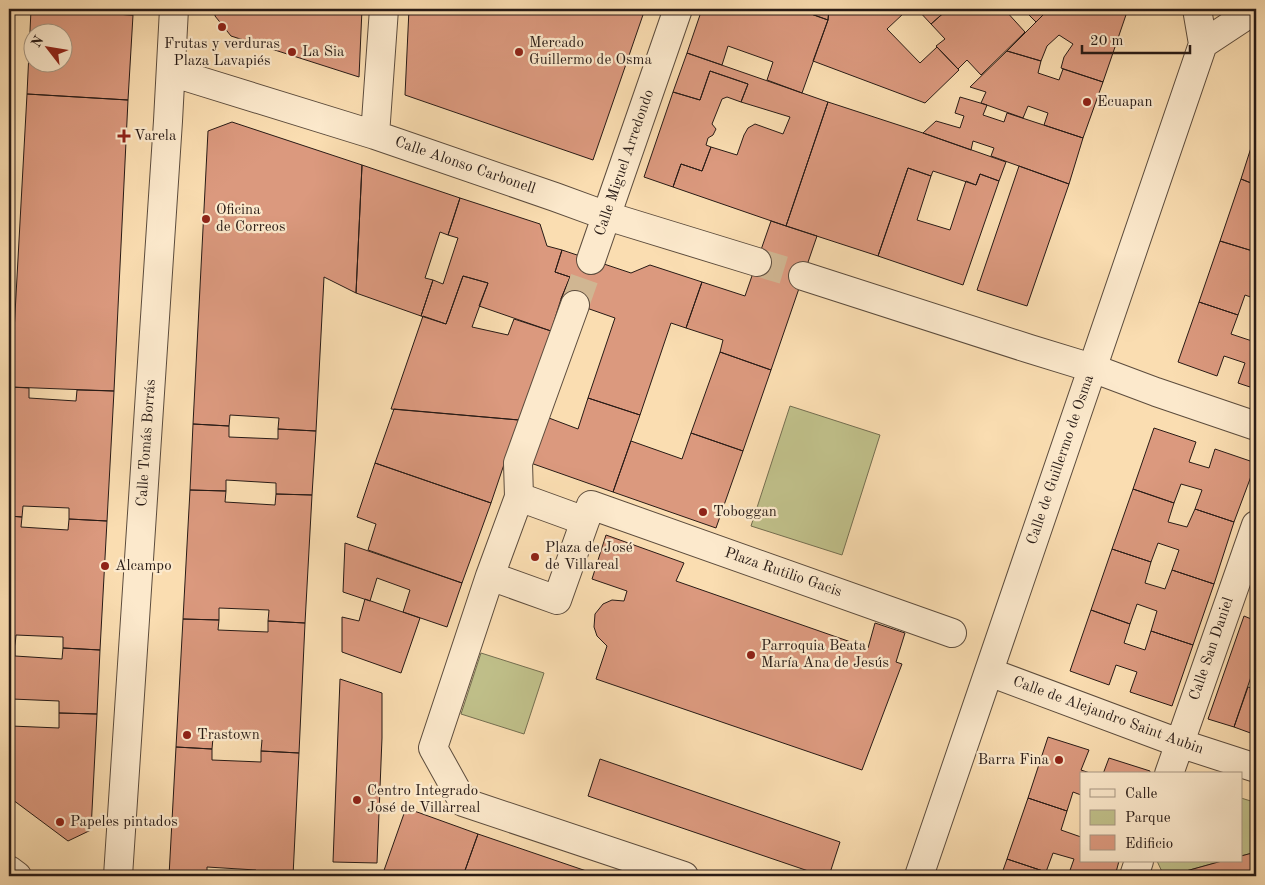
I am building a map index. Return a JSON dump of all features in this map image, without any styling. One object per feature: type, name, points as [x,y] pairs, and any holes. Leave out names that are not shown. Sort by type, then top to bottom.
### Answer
[{"type":"street","name":"Calle Tomás Borrás","points":[[118,876],[174,9]]},
{"type":"street","points":[[375,135],[384,9]]},
{"type":"street","name":"Calle Miguel Arredondo","points":[[591,260],[678,9]]},
{"type":"street","name":"Calle de Guillermo de Osma","points":[[919,876],[1203,44],[1197,9]]},
{"type":"street","points":[[1203,44],[1256,9]]},
{"type":"street","name":"Calle Alonso Carbonell","points":[[171,72],[375,135],[607,216],[757,262]]},
{"type":"street","points":[[803,276],[1030,350],[1092,368],[1256,426]]},
{"type":"street","points":[[575,304],[518,463],[519,497],[490,576],[433,748],[463,802],[684,876]]},
{"type":"street","points":[[490,576],[557,600],[585,520],[519,497]]},
{"type":"street","name":"Plaza Rutilio Gacis","points":[[585,520],[591,505],[952,633]]},
{"type":"street","name":"Calle San Daniel","points":[[1170,772],[1256,525]]},
{"type":"street","name":"Calle de Alejandro Saint Aubin","points":[[989,672],[1179,743],[1256,768]]},
{"type":"street","points":[[1134,876],[1139,862]]},
{"type":"street","points":[[9,870],[17,876]]},
{"type":"green space","points":[[790,406],[880,435],[842,555],[751,526]]},
{"type":"green space","points":[[481,653],[544,673],[524,734],[461,714]]},
{"type":"green space","points":[[1242,798],[1254,802],[1256,810],[1256,852],[1242,856]]},
{"type":"green space","points":[[1157,862],[1218,862],[1168,876],[1164,876]]},
{"type":"building","points":[[19,9],[134,9],[133,15]]},
{"type":"building","points":[[215,9],[362,9],[359,77],[231,36],[215,16]]},
{"type":"building","name":"Mercado Guillermo de Osma","points":[[409,9],[645,9],[593,160],[405,95]]},
{"type":"building","points":[[702,9],[797,9],[828,20],[802,93],[767,80],[773,62],[728,46],[722,65],[687,53]]},
{"type":"building","points":[[797,9],[829,9],[828,20]]},
{"type":"building","points":[[829,9],[899,9],[904,13],[887,29],[920,63],[937,47],[959,70],[925,103],[813,61],[828,20]]},
{"type":"building","points":[[917,9],[948,9],[931,24]]},
{"type":"building","points":[[948,9],[1006,9],[1025,32],[981,75],[967,60],[958,69],[936,46],[945,39],[931,24]]},
{"type":"building","points":[[1023,9],[1049,9],[1036,22]]},
{"type":"building","points":[[1049,9],[1128,9],[1103,82],[1061,68],[1064,57],[1073,44],[1059,35],[1047,46],[1041,61],[1007,51]]},
{"type":"building","points":[[31,10],[133,15],[128,100],[27,94],[28,72],[72,72],[72,22],[30,22]]},
{"type":"building","points":[[1007,51],[1041,61],[1038,73],[1059,80],[1063,69],[1103,82],[1083,138],[1044,125],[1048,113],[1028,106],[1023,118],[981,103],[986,92],[970,87]]},
{"type":"building","points":[[687,53],[828,102],[786,226],[673,187],[681,164],[702,171],[711,147],[737,155],[748,128],[755,124],[783,134],[790,117],[741,102],[748,84],[710,71],[700,100],[673,92]]},
{"type":"building","points":[[710,71],[748,84],[741,102],[727,97],[722,99],[712,124],[716,129],[713,135],[708,138],[706,145],[711,147],[702,171],[681,164],[673,187],[644,177],[673,92],[700,100]]},
{"type":"building","points":[[27,94],[128,100],[114,391],[11,387]]},
{"type":"building","points":[[960,97],[987,105],[983,115],[1004,122],[1007,113],[1083,138],[1069,184],[991,156],[994,148],[973,141],[971,150],[923,133],[936,121],[960,128],[964,116],[955,113]]},
{"type":"building","points":[[828,102],[1006,162],[999,181],[980,174],[976,185],[933,171],[931,176],[908,168],[878,256],[786,226]]},
{"type":"building","points":[[232,122],[362,165],[356,293],[324,277],[316,431],[278,429],[279,418],[230,415],[229,426],[193,424],[208,131]]},
{"type":"building","points":[[1256,132],[1256,185],[1241,179]]},
{"type":"building","points":[[362,165],[460,198],[448,235],[440,232],[425,278],[433,280],[421,316],[356,293]]},
{"type":"building","points":[[1019,166],[1069,184],[1027,306],[977,290]]},
{"type":"building","points":[[908,168],[931,176],[917,220],[950,230],[966,181],[976,185],[980,174],[999,181],[963,285],[878,256]]},
{"type":"building","points":[[1241,179],[1256,185],[1256,252],[1220,241]]},
{"type":"building","points":[[460,198],[540,224],[547,246],[562,250],[555,272],[570,277],[551,331],[479,306],[488,283],[463,276],[446,324],[421,316],[433,280],[443,284],[458,238],[448,235]]},
{"type":"building","points":[[771,221],[817,236],[771,370],[720,352],[723,340],[686,328],[702,282],[745,296]]},
{"type":"building","points":[[1220,241],[1256,252],[1253,273],[1256,275],[1256,299],[1245,295],[1238,315],[1199,302]]},
{"type":"building","points":[[562,250],[631,273],[650,265],[702,282],[686,328],[671,323],[640,415],[588,398],[615,318],[561,299],[570,277],[555,272]]},
{"type":"building","points":[[463,276],[488,283],[472,327],[508,335],[514,319],[551,331],[519,420],[391,409],[423,316],[446,324]]},
{"type":"building","points":[[1199,302],[1238,315],[1231,334],[1252,341],[1256,329],[1256,389],[1238,383],[1245,363],[1224,356],[1217,376],[1178,362]]},
{"type":"building","points":[[720,352],[771,370],[743,451],[691,433]]},
{"type":"building","points":[[9,387],[29,388],[29,398],[76,401],[77,390],[114,391],[107,521],[69,519],[69,508],[23,506],[22,517],[9,516]]},
{"type":"building","points":[[588,398],[640,415],[613,492],[525,461],[541,415],[578,429]]},
{"type":"building","points":[[394,409],[519,420],[491,503],[375,463]]},
{"type":"building","points":[[193,424],[229,426],[229,437],[278,439],[278,429],[316,431],[312,495],[276,494],[276,483],[226,480],[226,491],[190,490]]},
{"type":"building","points":[[1154,428],[1196,442],[1189,462],[1209,468],[1215,449],[1256,463],[1234,522],[1195,509],[1202,490],[1181,484],[1174,503],[1133,489]]},
{"type":"building","points":[[691,433],[743,451],[716,528],[613,492],[631,441],[682,459]]},
{"type":"building","points":[[375,463],[491,503],[462,583],[368,550],[376,524],[357,517]]},
{"type":"building","points":[[1133,489],[1174,503],[1168,522],[1187,527],[1195,509],[1234,522],[1214,584],[1172,570],[1179,550],[1158,543],[1151,562],[1112,549]]},
{"type":"building","points":[[190,490],[226,491],[225,502],[275,505],[276,494],[312,495],[305,623],[268,621],[269,610],[219,608],[219,620],[183,619]]},
{"type":"building","points":[[9,516],[22,517],[21,527],[68,530],[69,519],[107,521],[100,650],[63,648],[63,637],[16,635],[15,646],[9,645]]},
{"type":"building","name":"Parroquia Beata María Ana de Jesús","points":[[606,535],[684,563],[676,581],[868,648],[875,623],[905,633],[896,662],[902,664],[862,770],[596,679],[607,646],[597,636],[594,627],[595,614],[603,604],[612,600],[624,601],[627,591],[592,579]]},
{"type":"building","points":[[345,543],[462,583],[447,627],[403,612],[410,590],[377,578],[370,601],[343,592]]},
{"type":"building","points":[[1112,549],[1151,562],[1145,583],[1165,589],[1172,570],[1214,584],[1193,645],[1151,631],[1157,611],[1137,604],[1130,624],[1091,610]]},
{"type":"building","points":[[365,599],[420,618],[401,673],[342,652],[342,617],[359,621]]},
{"type":"building","points":[[1091,610],[1130,624],[1124,643],[1145,650],[1151,631],[1193,645],[1172,706],[1130,692],[1137,672],[1116,665],[1109,685],[1070,671]]},
{"type":"building","points":[[1244,616],[1256,621],[1256,662],[1234,727],[1208,719]]},
{"type":"building","points":[[183,619],[219,620],[218,630],[268,632],[268,621],[305,623],[299,753],[261,751],[262,740],[213,738],[212,749],[176,747]]},
{"type":"building","points":[[9,645],[15,646],[15,656],[62,659],[63,648],[100,650],[97,714],[59,713],[59,701],[12,699],[12,712],[9,712]]},
{"type":"building","name":"Centro Integrado José de Villarreal","points":[[340,679],[382,693],[377,863],[333,862]]},
{"type":"building","points":[[1248,687],[1256,689],[1256,735],[1234,727]]},
{"type":"building","points":[[9,712],[12,712],[11,726],[59,728],[59,713],[97,714],[91,830],[68,841],[9,797]]},
{"type":"building","points":[[1048,737],[1089,750],[1081,770],[1087,772],[1080,772],[1080,795],[1073,792],[1067,811],[1028,798]]},
{"type":"building","points":[[176,747],[212,749],[212,760],[261,762],[261,751],[299,753],[293,876],[255,876],[256,870],[207,867],[207,876],[169,876]]},
{"type":"building","points":[[1109,758],[1150,771],[1150,772],[1104,772]]},
{"type":"building","points":[[600,759],[840,842],[829,876],[823,876],[588,796]]},
{"type":"building","points":[[1028,798],[1067,811],[1061,830],[1080,837],[1080,862],[1119,862],[1115,876],[1068,876],[1074,859],[1053,853],[1046,872],[1007,859]]},
{"type":"building","points":[[406,808],[478,834],[463,876],[382,876]]},
{"type":"building","points":[[478,834],[601,876],[463,876]]},
{"type":"building","points":[[1256,852],[1256,876],[1168,876],[1218,862],[1242,862],[1242,856]]},
{"type":"building","points":[[1007,859],[1046,872],[1045,876],[1001,876]]},
{"type":"tunnel","points":[[575,305],[591,260]]},
{"type":"tunnel","points":[[757,262],[803,276]]},
{"type":"place","name":"Frutas y verduras Plaza Lavapiés","points":[[222,27]]},
{"type":"place","name":"La Sia","points":[[292,52]]},
{"type":"place","name":"Mercado Guillermo de Osma","points":[[519,52]]},
{"type":"place","name":"Ecuapan","points":[[1087,102]]},
{"type":"place","name":"Varela","points":[[124,136]]},
{"type":"place","name":"Oficina de Correos","points":[[206,219]]},
{"type":"place","name":"Toboggan","points":[[703,512]]},
{"type":"place","name":"Plaza de José de Villareal","points":[[535,557]]},
{"type":"place","name":"Alcampo","points":[[105,566]]},
{"type":"place","name":"Parroquia Beata María Ana de Jesús","points":[[751,655]]},
{"type":"place","name":"Trastown","points":[[187,735]]},
{"type":"place","name":"Barra Fina","points":[[1059,760]]},
{"type":"place","name":"Centro Integrado José de Villarreal","points":[[357,800]]},
{"type":"place","name":"Papeles pintados","points":[[60,822]]}]
